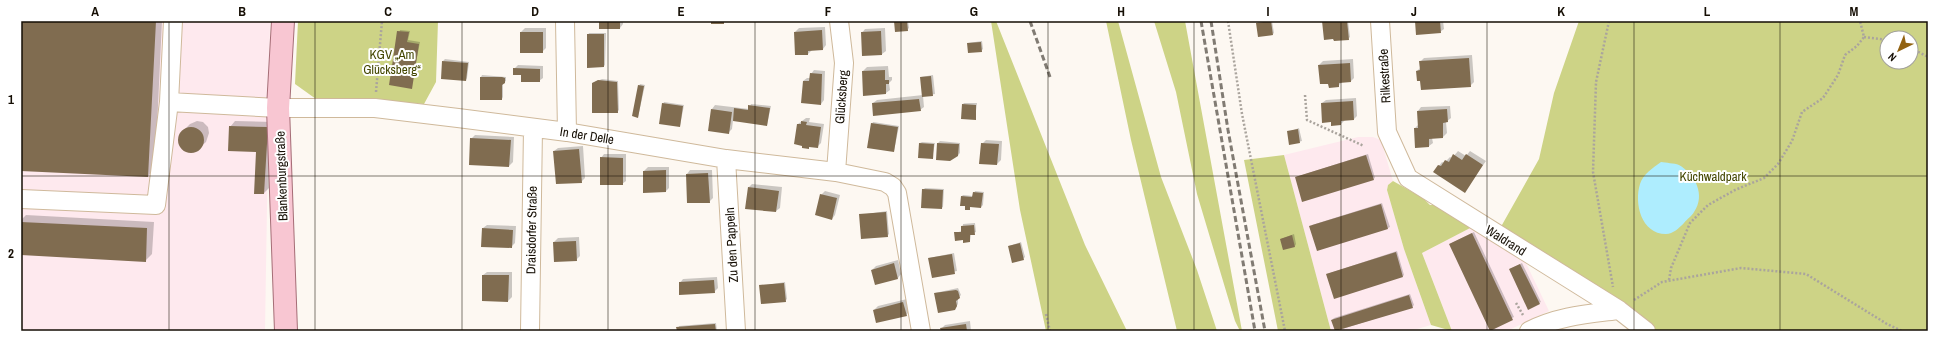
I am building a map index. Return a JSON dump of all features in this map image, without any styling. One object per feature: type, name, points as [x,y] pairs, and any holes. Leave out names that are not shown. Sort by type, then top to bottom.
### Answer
[{"type":"main road","name":"Blankenburgstraße","points":[[283,21],[278,108],[287,309],[286,331]]},
{"type":"street","points":[[21,199],[156,205],[170,102],[173,21]]},
{"type":"street","points":[[565,21],[567,132]]},
{"type":"street","name":"Glücksberg","points":[[836,172],[844,64],[839,21]]},
{"type":"street","name":"Rilkestraße","points":[[1380,21],[1387,132]]},
{"type":"street","name":"In der Delle","points":[[170,102],[278,108],[374,108],[567,132],[726,159],[836,172],[885,182],[893,187],[897,193],[921,331]]},
{"type":"street","name":"Draisdorfer Straße","points":[[530,331],[533,128]]},
{"type":"street","name":"Waldrand","points":[[1387,132],[1408,178],[1619,310],[1646,331]]},
{"type":"street","name":"Zu den Pappeln","points":[[726,159],[736,331]]},
{"type":"street","points":[[1529,331],[1550,322],[1570,316],[1619,310]]},
{"type":"path","points":[[374,108],[382,21]]},
{"type":"path","points":[[1228,21],[1242,114],[1285,331]]},
{"type":"path","points":[[1609,21],[1596,82],[1593,172],[1619,310],[1662,282],[1741,268],[1806,274],[1887,324],[1902,331]]},
{"type":"path","points":[[1860,21],[1864,37]]},
{"type":"path","points":[[1669,281],[1672,268],[1690,222],[1708,205],[1734,190],[1764,178],[1778,164],[1792,141],[1802,112],[1823,98],[1838,75],[1845,55],[1857,46],[1864,37]]},
{"type":"path","points":[[1864,37],[1879,39]]},
{"type":"path","points":[[1919,52],[1928,57]]},
{"type":"path","points":[[1305,95],[1307,120],[1364,146]]},
{"type":"path","points":[[1516,303],[1522,313]]},
{"type":"path","points":[[1046,314],[1050,331]]},
{"type":"shaded area","points":[[21,21],[270,21],[265,331],[21,331]]},
{"type":"shaded area","points":[[1358,137],[1373,137],[1381,140],[1393,181],[1388,185],[1387,190],[1404,249],[1431,325],[1410,331],[1331,331],[1284,155]]},
{"type":"shaded area","points":[[1474,226],[1524,259],[1549,311],[1507,331],[1452,331],[1422,253]]},
{"type":"green space","name":"KGV „Am Glücksberg“","points":[[298,21],[438,21],[436,82],[424,104],[316,99],[295,84]]},
{"type":"green space","points":[[991,21],[996,21],[1085,245],[1127,331],[1046,331],[1020,210]]},
{"type":"green space","points":[[1106,21],[1118,21],[1161,177],[1197,270],[1217,331],[1177,331],[1131,140]]},
{"type":"green space","points":[[1154,21],[1185,21],[1242,331],[1240,331],[1235,321],[1197,194],[1176,92]]},
{"type":"green space","name":"Küchwaldpark","points":[[1579,21],[1928,21],[1928,331],[1652,331],[1498,232],[1539,159],[1554,93]]},
{"type":"green space","points":[[1284,155],[1331,331],[1278,331],[1244,160]]},
{"type":"green space","points":[[1393,181],[1423,198],[1430,205],[1439,205],[1474,226],[1422,253],[1452,331],[1431,325],[1404,249],[1387,190],[1388,185]]},
{"type":"water","points":[[1661,162],[1677,164],[1685,169],[1694,179],[1699,192],[1699,199],[1693,213],[1676,230],[1666,234],[1657,233],[1645,223],[1641,216],[1638,200],[1641,180]]},
{"type":"building","points":[[21,21],[156,21],[148,177],[21,171]]},
{"type":"building","points":[[599,21],[620,21],[620,29],[599,29]]},
{"type":"building","points":[[711,21],[724,21],[724,24],[711,24]]},
{"type":"building","points":[[894,21],[907,21],[908,31],[895,32]]},
{"type":"building","points":[[1271,21],[1273,35],[1258,37],[1256,23]]},
{"type":"building","points":[[1322,21],[1347,21],[1349,40],[1324,40]]},
{"type":"building","points":[[1415,21],[1440,21],[1441,33],[1416,35]]},
{"type":"building","points":[[822,30],[823,50],[808,51],[808,55],[795,55],[794,32]]},
{"type":"building","points":[[397,31],[409,32],[407,42],[419,44],[412,89],[389,85],[391,72],[386,72],[387,65],[392,66]]},
{"type":"building","points":[[881,31],[882,55],[862,56],[861,32]]},
{"type":"building","points":[[520,32],[543,32],[543,53],[520,53]]},
{"type":"building","points":[[587,34],[604,34],[604,67],[587,68]]},
{"type":"building","points":[[981,42],[982,52],[968,53],[967,43]]},
{"type":"building","points":[[1469,58],[1471,87],[1421,90],[1420,81],[1417,81],[1416,71],[1420,70],[1419,61]]},
{"type":"building","points":[[442,61],[468,63],[466,81],[441,79]]},
{"type":"building","points":[[1350,63],[1351,82],[1339,83],[1339,87],[1329,88],[1328,84],[1320,84],[1318,65]]},
{"type":"building","points":[[513,68],[540,69],[540,82],[521,82],[521,75],[513,75]]},
{"type":"building","points":[[885,70],[885,80],[889,80],[889,84],[886,84],[886,94],[863,96],[862,71]]},
{"type":"building","points":[[810,73],[822,74],[821,105],[801,103],[803,81],[809,81]]},
{"type":"building","points":[[931,76],[933,96],[922,97],[920,77]]},
{"type":"building","points":[[480,77],[505,78],[505,83],[502,85],[502,100],[480,100]]},
{"type":"building","points":[[598,80],[617,82],[618,113],[592,113],[592,83]]},
{"type":"building","points":[[638,85],[644,86],[638,118],[632,116]]},
{"type":"building","points":[[919,99],[921,111],[873,116],[872,103]]},
{"type":"building","points":[[1353,101],[1354,120],[1341,121],[1341,125],[1331,126],[1331,122],[1322,123],[1321,103]]},
{"type":"building","points":[[662,103],[683,106],[680,127],[659,124]]},
{"type":"building","points":[[962,104],[976,105],[976,120],[961,119]]},
{"type":"building","points":[[748,105],[770,108],[767,126],[733,121],[734,108],[748,110]]},
{"type":"building","points":[[711,109],[732,112],[729,134],[708,131]]},
{"type":"building","points":[[1447,109],[1448,122],[1443,123],[1443,138],[1429,139],[1429,147],[1415,148],[1414,128],[1418,128],[1417,111]]},
{"type":"building","points":[[801,121],[807,122],[806,125],[821,127],[818,148],[802,148],[802,146],[794,144],[797,124],[801,124]]},
{"type":"building","points":[[871,123],[898,127],[894,152],[867,148]]},
{"type":"building","points":[[229,126],[268,127],[264,194],[254,194],[256,152],[228,151]]},
{"type":"building","points":[[191,127],[200,131],[204,140],[200,149],[191,153],[182,149],[178,140],[182,131]]},
{"type":"building","points":[[1298,129],[1300,143],[1289,145],[1287,131]]},
{"type":"building","points":[[470,138],[511,140],[509,167],[469,165]]},
{"type":"building","points":[[919,143],[934,144],[933,159],[918,158]]},
{"type":"building","points":[[937,143],[959,144],[958,156],[950,161],[936,160]]},
{"type":"building","points":[[981,143],[999,144],[997,165],[979,164]]},
{"type":"building","points":[[579,149],[582,183],[556,184],[553,151]]},
{"type":"building","points":[[1453,154],[1462,160],[1466,154],[1483,165],[1465,193],[1433,172],[1438,165],[1441,166],[1445,160],[1449,162]]},
{"type":"building","points":[[1366,155],[1374,180],[1302,202],[1295,177]]},
{"type":"building","points":[[600,157],[623,158],[623,185],[600,185]]},
{"type":"building","points":[[666,170],[666,192],[643,193],[643,171]]},
{"type":"building","points":[[708,173],[710,203],[687,203],[686,174]]},
{"type":"building","points":[[748,187],[779,191],[776,212],[745,209]]},
{"type":"building","points":[[922,189],[943,190],[942,209],[921,208]]},
{"type":"building","points":[[973,192],[983,193],[981,208],[970,207],[970,210],[965,210],[965,206],[960,206],[961,196],[972,197]]},
{"type":"building","points":[[820,194],[837,198],[832,220],[815,215]]},
{"type":"building","points":[[1381,204],[1388,229],[1317,251],[1309,226]]},
{"type":"building","points":[[886,212],[888,237],[861,239],[859,214]]},
{"type":"building","points":[[21,222],[147,228],[146,262],[21,255]]},
{"type":"building","points":[[974,225],[975,235],[970,235],[970,242],[963,243],[963,240],[955,241],[954,232],[961,232],[961,226]]},
{"type":"building","points":[[482,228],[513,230],[512,248],[481,247]]},
{"type":"building","points":[[1472,233],[1513,320],[1490,331],[1449,244]]},
{"type":"building","points":[[1292,235],[1295,247],[1283,250],[1280,239]]},
{"type":"building","points":[[576,241],[577,261],[554,262],[553,242]]},
{"type":"building","points":[[1020,243],[1024,260],[1012,263],[1008,246]]},
{"type":"building","points":[[1396,252],[1403,277],[1334,299],[1326,274]]},
{"type":"building","points":[[952,254],[955,274],[932,278],[928,258]]},
{"type":"building","points":[[894,263],[898,279],[875,285],[871,270]]},
{"type":"building","points":[[1520,264],[1540,304],[1528,310],[1509,269]]},
{"type":"building","points":[[482,275],[509,275],[508,302],[482,301]]},
{"type":"building","points":[[714,280],[715,293],[679,295],[679,282]]},
{"type":"building","points":[[784,283],[786,302],[761,304],[759,285]]},
{"type":"building","points":[[958,291],[960,298],[956,301],[957,306],[955,310],[938,313],[934,293]]},
{"type":"building","points":[[1409,295],[1413,308],[1335,331],[1331,320]]},
{"type":"building","points":[[903,302],[907,316],[876,323],[873,310]]},
{"type":"building","points":[[715,324],[716,331],[677,331],[676,327]]},
{"type":"building","points":[[966,324],[967,331],[941,331],[940,328]]},
{"type":"railway","points":[[1030,21],[1050,77]]},
{"type":"railway","points":[[1201,21],[1255,331]]},
{"type":"railway","points":[[1211,21],[1228,130],[1265,331]]}]
